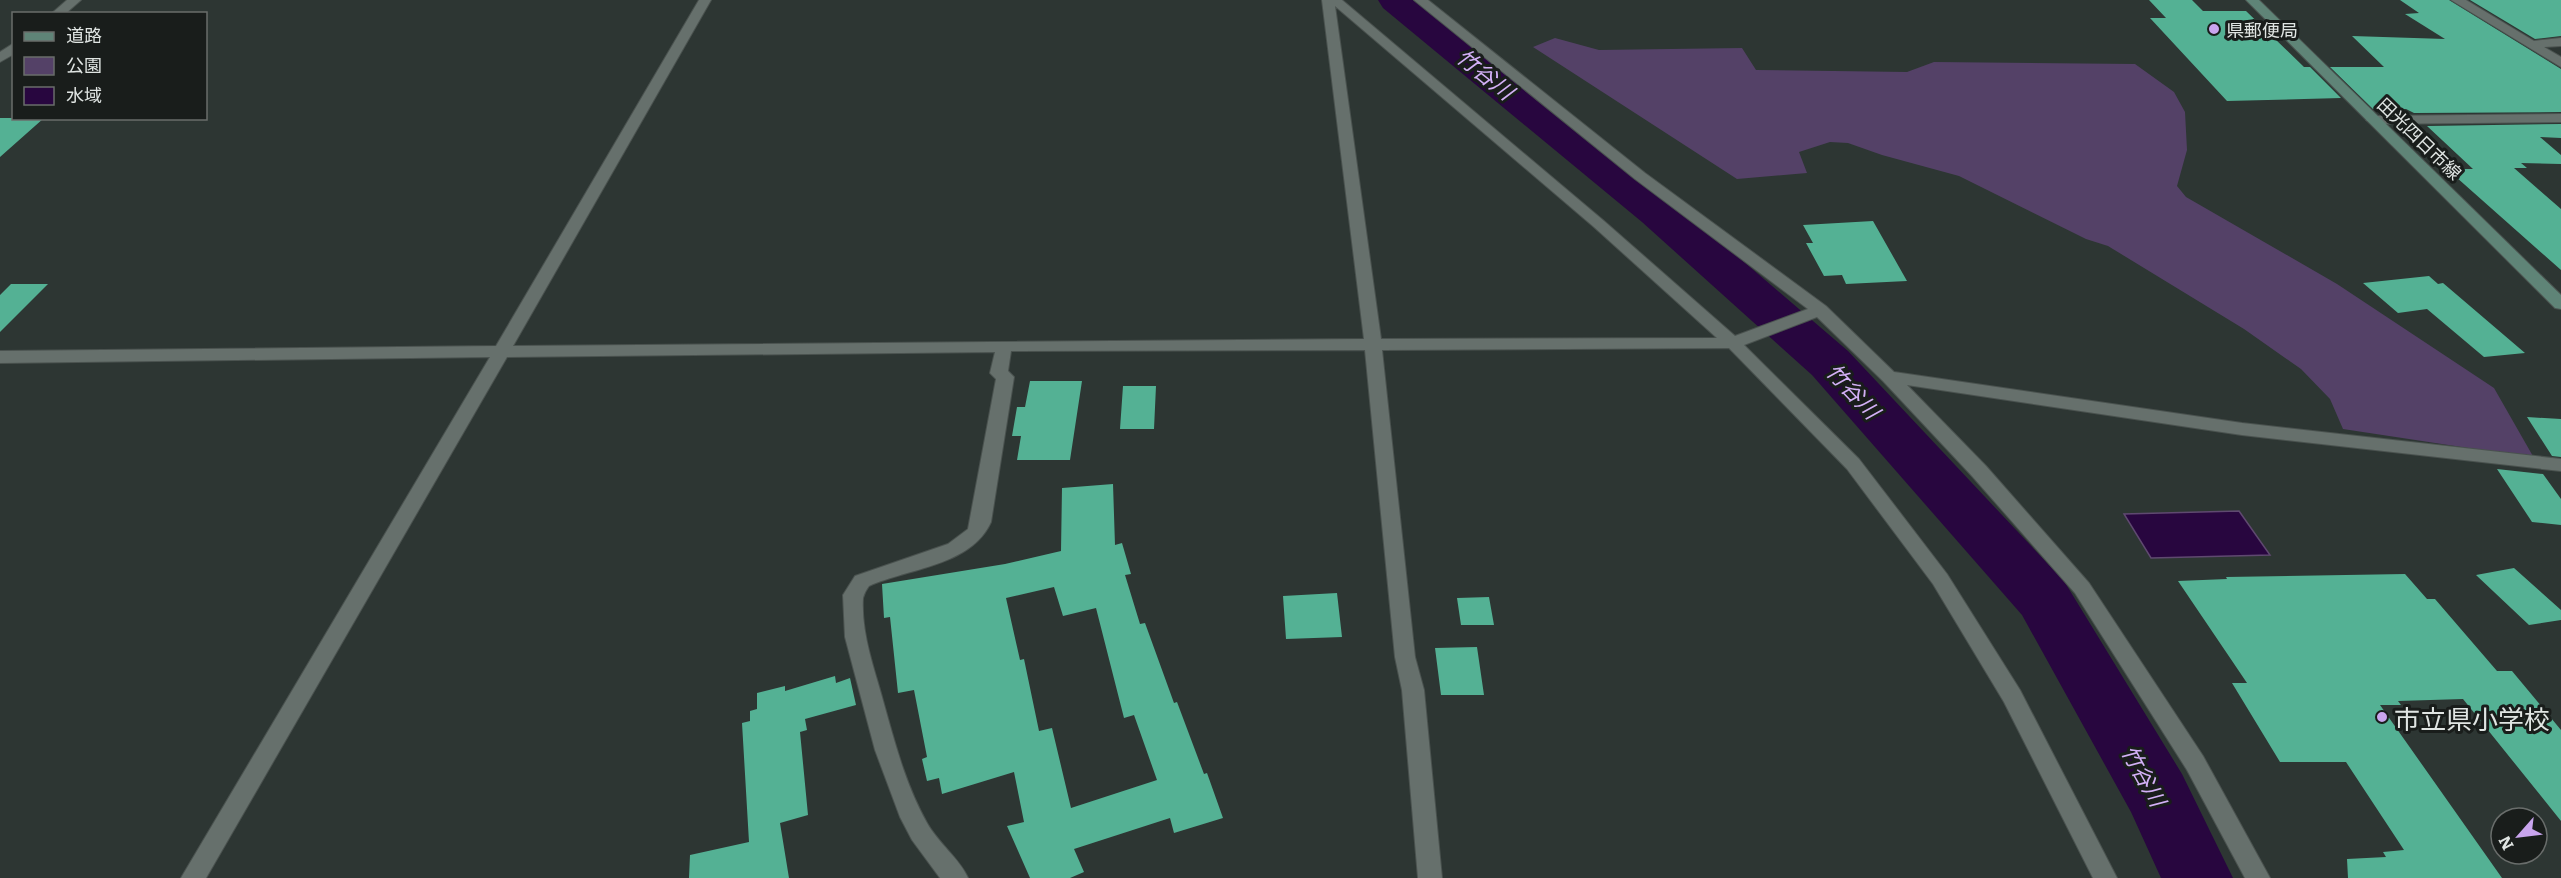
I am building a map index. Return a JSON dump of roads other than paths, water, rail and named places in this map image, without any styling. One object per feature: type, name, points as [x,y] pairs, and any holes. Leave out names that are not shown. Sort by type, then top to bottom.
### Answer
[{"type":"main road","name":"田光四日市線","points":[[2252,0],[2561,303]]},
{"type":"street","points":[[60,12],[75,0]]},
{"type":"street","points":[[193,878],[705,0]]},
{"type":"street","points":[[1328,0],[1373,344],[1405,657],[1413,690],[1430,878]]},
{"type":"street","points":[[1335,0],[1590,216],[1733,343],[1853,464],[1940,579],[2012,696],[2105,878]]},
{"type":"street","points":[[1420,0],[1814,312],[1890,377],[2029,526],[2082,588],[2195,763],[2258,878]]},
{"type":"street","points":[[2457,0],[2561,63]]},
{"type":"street","points":[[2531,45],[2561,42]]},
{"type":"street","points":[[0,58],[12,49]]},
{"type":"street","points":[[2373,120],[2561,118]]},
{"type":"street","points":[[0,357],[1004,346],[1733,343],[1814,312]]},
{"type":"street","points":[[956,878],[939,860],[920,833],[886,750],[855,638],[854,595],[862,581],[955,549],[976,533],[981,522],[1005,377],[999,373],[1004,346]]},
{"type":"street","points":[[1890,377],[2242,429],[2561,465]]},
{"type":"water","points":[[2239,511],[2270,555],[2151,558],[2124,514]]},
{"type":"waterway","name":"竹谷川","points":[[1396,0],[1658,212],[1830,363],[1908,448],[2043,598],[2158,795],[2197,878]]},
{"type":"place","name":"県郵便局","points":[[2214,29]]},
{"type":"place","name":"市立県小学校","points":[[2382,717]]}]
